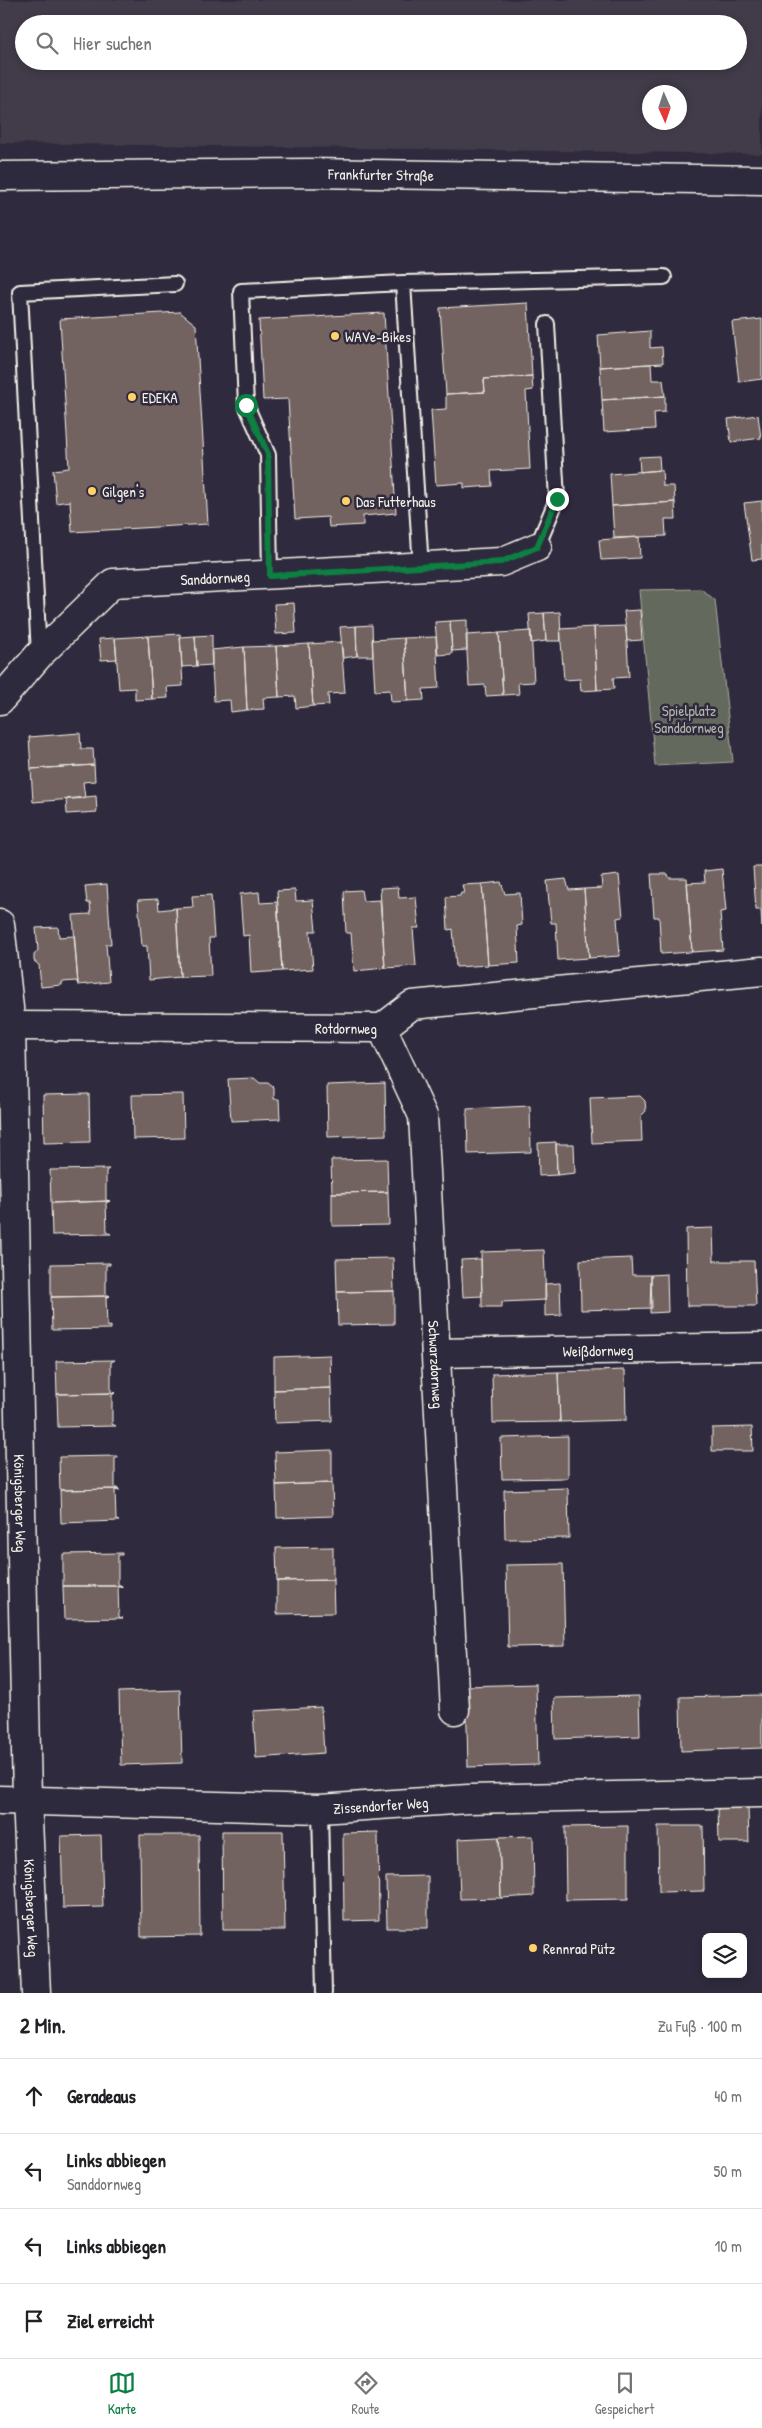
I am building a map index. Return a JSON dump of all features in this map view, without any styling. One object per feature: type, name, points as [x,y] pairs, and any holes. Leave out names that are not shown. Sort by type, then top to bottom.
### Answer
[{"type":"street","name":"Frankfurter Straße","points":[[0,176],[310,173],[762,180]]},
{"type":"street","name":"Sanddornweg","points":[[0,700],[40,655],[113,583],[421,568],[501,562],[537,547]]},
{"type":"street","name":"Königsberger Weg","points":[[0,924],[6,1015],[27,1799],[36,1993]]},
{"type":"street","name":"Rotdornweg","points":[[6,1015],[382,1028],[412,1005],[762,970]]},
{"type":"street","name":"Schwarzdornweg","points":[[382,1028],[424,1116],[455,1710]]},
{"type":"street","name":"Weißdornweg","points":[[436,1353],[762,1347]]},
{"type":"street","name":"Zissendorfer Weg","points":[[0,1800],[27,1799],[320,1809],[468,1799],[762,1793]]},
{"type":"lane","points":[[270,576],[268,454],[246,405],[241,291],[402,284],[664,277]]},
{"type":"lane","points":[[40,655],[20,292],[175,284]]},
{"type":"lane","points":[[402,284],[421,568]]},
{"type":"lane","points":[[537,547],[557,499],[547,324]]},
{"type":"lane","points":[[320,1809],[324,1993]]},
{"type":"shaded area","points":[[0,0],[762,0],[762,154],[0,143]]},
{"type":"green space","name":"Spielplatz Sanddornweg","points":[[701,589],[715,600],[733,762],[655,766],[639,590]]},
{"type":"building","points":[[528,303],[532,376],[484,379],[485,392],[446,394],[440,308]]},
{"type":"building","name":"EDEKA","points":[[180,312],[196,325],[208,524],[72,532],[70,501],[56,503],[53,470],[69,468],[60,319]]},
{"type":"building","points":[[384,313],[396,513],[363,516],[363,525],[329,527],[328,517],[295,519],[288,399],[263,400],[259,320]]},
{"type":"building","points":[[762,319],[762,379],[739,382],[732,322]]},
{"type":"building","points":[[650,331],[650,348],[662,347],[663,363],[600,367],[598,335]]},
{"type":"building","points":[[651,364],[652,380],[663,380],[665,396],[602,400],[600,367]]},
{"type":"building","points":[[532,376],[533,390],[526,391],[530,469],[491,471],[492,486],[464,488],[464,483],[436,485],[431,410],[446,409],[446,394],[485,392],[484,379]]},
{"type":"building","points":[[665,396],[665,412],[654,413],[655,429],[604,432],[602,400]]},
{"type":"building","points":[[758,415],[761,438],[731,442],[728,419]]},
{"type":"building","points":[[659,456],[660,470],[640,472],[639,457]]},
{"type":"building","points":[[662,470],[663,486],[674,486],[675,502],[612,506],[610,474]]},
{"type":"building","points":[[762,501],[762,559],[752,560],[744,503]]},
{"type":"building","points":[[675,502],[676,519],[665,519],[666,536],[614,538],[612,506]]},
{"type":"building","points":[[639,537],[640,558],[601,560],[599,540]]},
{"type":"building","points":[[294,603],[296,633],[276,634],[274,604]]},
{"type":"building","points":[[640,610],[642,640],[627,641],[624,611]]},
{"type":"building","points":[[560,612],[561,641],[546,641],[544,613]]},
{"type":"building","points":[[544,613],[546,641],[531,643],[529,614]]},
{"type":"building","points":[[467,620],[467,650],[452,651],[450,621]]},
{"type":"building","points":[[450,621],[452,654],[438,655],[435,622]]},
{"type":"building","points":[[372,625],[373,656],[357,656],[356,626]]},
{"type":"building","points":[[356,626],[357,656],[343,658],[340,627]]},
{"type":"building","points":[[626,626],[629,677],[613,678],[614,689],[597,690],[594,627]]},
{"type":"building","points":[[594,627],[597,690],[581,691],[580,679],[564,680],[560,629]]},
{"type":"building","points":[[531,631],[534,682],[518,683],[519,694],[503,695],[499,633]]},
{"type":"building","points":[[499,633],[503,695],[486,696],[485,685],[469,686],[466,635]]},
{"type":"building","points":[[180,634],[183,686],[167,687],[168,698],[152,699],[148,636]]},
{"type":"building","points":[[212,635],[212,665],[197,666],[195,636]]},
{"type":"building","points":[[148,636],[152,699],[135,700],[135,688],[119,689],[115,638]]},
{"type":"building","points":[[195,636],[197,666],[182,667],[180,637]]},
{"type":"building","points":[[436,637],[439,688],[423,689],[424,700],[408,701],[404,638]]},
{"type":"building","points":[[115,638],[117,659],[101,660],[99,639]]},
{"type":"building","points":[[404,638],[408,701],[391,702],[390,690],[375,691],[372,640]]},
{"type":"building","points":[[341,642],[345,693],[328,694],[329,705],[313,706],[309,644]]},
{"type":"building","points":[[309,644],[313,706],[296,708],[295,696],[279,697],[276,646]]},
{"type":"building","points":[[276,646],[279,697],[263,698],[264,709],[247,710],[244,647]]},
{"type":"building","points":[[244,647],[247,710],[231,712],[230,700],[214,701],[211,650]]},
{"type":"building","points":[[80,733],[81,749],[93,749],[94,765],[31,769],[29,737]]},
{"type":"building","points":[[94,765],[95,781],[83,782],[85,798],[33,802],[31,769]]},
{"type":"building","points":[[96,796],[97,812],[67,814],[66,799]]},
{"type":"building","points":[[753,867],[762,867],[762,927],[761,910],[756,910]]},
{"type":"building","points":[[722,869],[726,911],[720,912],[723,950],[692,952],[687,883],[705,882],[704,871]]},
{"type":"building","points":[[651,874],[668,874],[669,878],[687,878],[692,952],[661,954],[659,917],[654,917]]},
{"type":"building","points":[[619,875],[623,917],[617,918],[620,956],[589,958],[584,889],[602,888],[601,877]]},
{"type":"building","points":[[566,879],[569,890],[584,889],[589,958],[558,960],[556,923],[551,923],[547,881]]},
{"type":"building","points":[[501,882],[505,894],[520,893],[522,925],[517,926],[519,963],[488,965],[482,884]]},
{"type":"building","points":[[107,884],[111,944],[106,944],[109,982],[78,985],[73,915],[91,914],[90,903],[87,903],[85,886]]},
{"type":"building","points":[[482,884],[488,965],[456,967],[453,929],[448,930],[446,897],[460,896],[461,893],[464,893],[462,885]]},
{"type":"building","points":[[398,887],[399,898],[416,897],[419,928],[413,928],[416,966],[385,968],[380,888]]},
{"type":"building","points":[[295,890],[296,901],[313,900],[316,931],[310,931],[313,969],[282,971],[277,891]]},
{"type":"building","points":[[361,890],[363,901],[380,900],[385,968],[354,971],[351,933],[346,933],[344,891]]},
{"type":"building","points":[[259,892],[260,903],[277,902],[282,971],[251,973],[249,935],[243,936],[240,894]]},
{"type":"building","points":[[211,895],[214,938],[209,938],[211,976],[180,977],[176,908],[193,907],[192,896]]},
{"type":"building","points":[[158,899],[159,910],[176,908],[180,977],[149,980],[147,946],[142,946],[138,900]]},
{"type":"building","points":[[58,927],[59,937],[74,936],[78,984],[76,981],[62,982],[62,985],[41,987],[39,965],[34,961],[34,955],[38,950],[36,928]]},
{"type":"building","points":[[254,1078],[260,1083],[268,1083],[274,1088],[274,1099],[279,1099],[280,1119],[231,1121],[228,1079]]},
{"type":"building","points":[[385,1083],[386,1135],[328,1137],[327,1085]]},
{"type":"building","points":[[89,1094],[90,1142],[44,1143],[43,1095]]},
{"type":"building","points":[[183,1094],[184,1138],[133,1139],[132,1095]]},
{"type":"building","points":[[640,1096],[645,1101],[646,1111],[641,1116],[642,1141],[592,1143],[590,1098]]},
{"type":"building","points":[[530,1106],[531,1152],[468,1154],[467,1109]]},
{"type":"building","points":[[556,1142],[557,1175],[539,1176],[538,1143]]},
{"type":"building","points":[[556,1144],[574,1144],[575,1173],[557,1175]]},
{"type":"building","points":[[387,1159],[388,1192],[332,1193],[331,1160]]},
{"type":"building","points":[[109,1169],[106,1171],[106,1200],[110,1201],[51,1203],[50,1170]]},
{"type":"building","points":[[388,1192],[389,1225],[332,1226],[332,1193]]},
{"type":"building","points":[[110,1201],[106,1203],[107,1232],[111,1234],[52,1235],[51,1203]]},
{"type":"building","points":[[713,1228],[714,1261],[754,1261],[756,1306],[687,1306],[686,1229]]},
{"type":"building","points":[[544,1250],[546,1300],[502,1302],[502,1307],[482,1307],[481,1252]]},
{"type":"building","points":[[393,1258],[394,1291],[337,1292],[336,1259]]},
{"type":"building","points":[[631,1258],[632,1275],[651,1275],[652,1308],[581,1310],[580,1260]]},
{"type":"building","points":[[481,1259],[482,1296],[463,1297],[461,1260]]},
{"type":"building","points":[[110,1263],[110,1265],[106,1265],[106,1294],[110,1296],[51,1297],[51,1264]]},
{"type":"building","points":[[667,1274],[668,1312],[650,1313],[651,1275]]},
{"type":"building","points":[[560,1283],[561,1315],[545,1316],[545,1284]]},
{"type":"building","points":[[394,1291],[394,1324],[338,1325],[337,1292]]},
{"type":"building","points":[[110,1296],[106,1298],[107,1327],[111,1326],[111,1329],[52,1330],[51,1297]]},
{"type":"building","points":[[330,1355],[331,1388],[274,1390],[274,1357]]},
{"type":"building","points":[[115,1360],[111,1362],[111,1392],[115,1393],[57,1394],[56,1361]]},
{"type":"building","points":[[625,1370],[626,1420],[560,1422],[558,1372]]},
{"type":"building","points":[[558,1372],[560,1422],[493,1423],[492,1374]]},
{"type":"building","points":[[331,1388],[332,1421],[275,1423],[274,1390]]},
{"type":"building","points":[[115,1393],[112,1395],[112,1424],[116,1426],[58,1427],[57,1394]]},
{"type":"building","points":[[752,1427],[753,1451],[712,1451],[712,1428]]},
{"type":"building","points":[[568,1436],[568,1478],[502,1479],[501,1438]]},
{"type":"building","points":[[332,1450],[332,1483],[276,1485],[275,1452]]},
{"type":"building","points":[[118,1456],[118,1458],[115,1458],[115,1487],[119,1489],[60,1490],[59,1457]]},
{"type":"building","points":[[332,1483],[333,1516],[277,1518],[276,1485]]},
{"type":"building","points":[[568,1488],[569,1538],[505,1539],[504,1490]]},
{"type":"building","points":[[119,1489],[119,1491],[115,1490],[116,1520],[119,1521],[61,1523],[60,1490]]},
{"type":"building","points":[[333,1547],[333,1580],[277,1581],[276,1548]]},
{"type":"building","points":[[122,1553],[122,1555],[118,1555],[118,1584],[122,1586],[63,1586],[63,1554]]},
{"type":"building","points":[[563,1564],[565,1646],[508,1647],[506,1565]]},
{"type":"building","points":[[333,1580],[334,1613],[277,1614],[277,1581]]},
{"type":"building","points":[[63,1586],[122,1586],[118,1587],[119,1617],[123,1618],[64,1619]]},
{"type":"building","points":[[536,1684],[538,1765],[468,1767],[466,1686]]},
{"type":"building","points":[[180,1690],[182,1763],[121,1765],[119,1692]]},
{"type":"building","points":[[762,1695],[762,1748],[681,1751],[680,1697]]},
{"type":"building","points":[[639,1696],[640,1736],[555,1739],[554,1698]]},
{"type":"building","points":[[321,1707],[324,1753],[256,1758],[253,1711]]},
{"type":"building","points":[[748,1806],[749,1842],[719,1842],[718,1807]]},
{"type":"building","points":[[628,1826],[628,1899],[566,1900],[565,1827]]},
{"type":"building","points":[[658,1826],[703,1826],[704,1891],[659,1892]]},
{"type":"building","points":[[222,1831],[283,1831],[285,1930],[223,1930]]},
{"type":"building","points":[[378,1832],[379,1920],[344,1921],[343,1833]]},
{"type":"building","points":[[101,1835],[103,1907],[63,1908],[61,1836]]},
{"type":"building","points":[[140,1835],[199,1835],[200,1936],[141,1937]]},
{"type":"building","points":[[533,1836],[534,1896],[501,1898],[499,1837]]},
{"type":"building","points":[[499,1837],[501,1898],[460,1899],[458,1839]]},
{"type":"building","points":[[428,1876],[428,1928],[387,1928],[386,1877]]},
{"type":"place","name":"WAVe-Bikes","points":[[335,336]]},
{"type":"place","name":"EDEKA","points":[[132,397]]},
{"type":"place","name":"Gilgen's","points":[[92,491]]},
{"type":"place","name":"Das Futterhaus","points":[[346,501]]},
{"type":"place","name":"Rennrad Pütz","points":[[533,1948]]},
{"type":"route","points":[[246,405],[268,454],[270,576],[501,562],[537,547],[557,499]]}]
